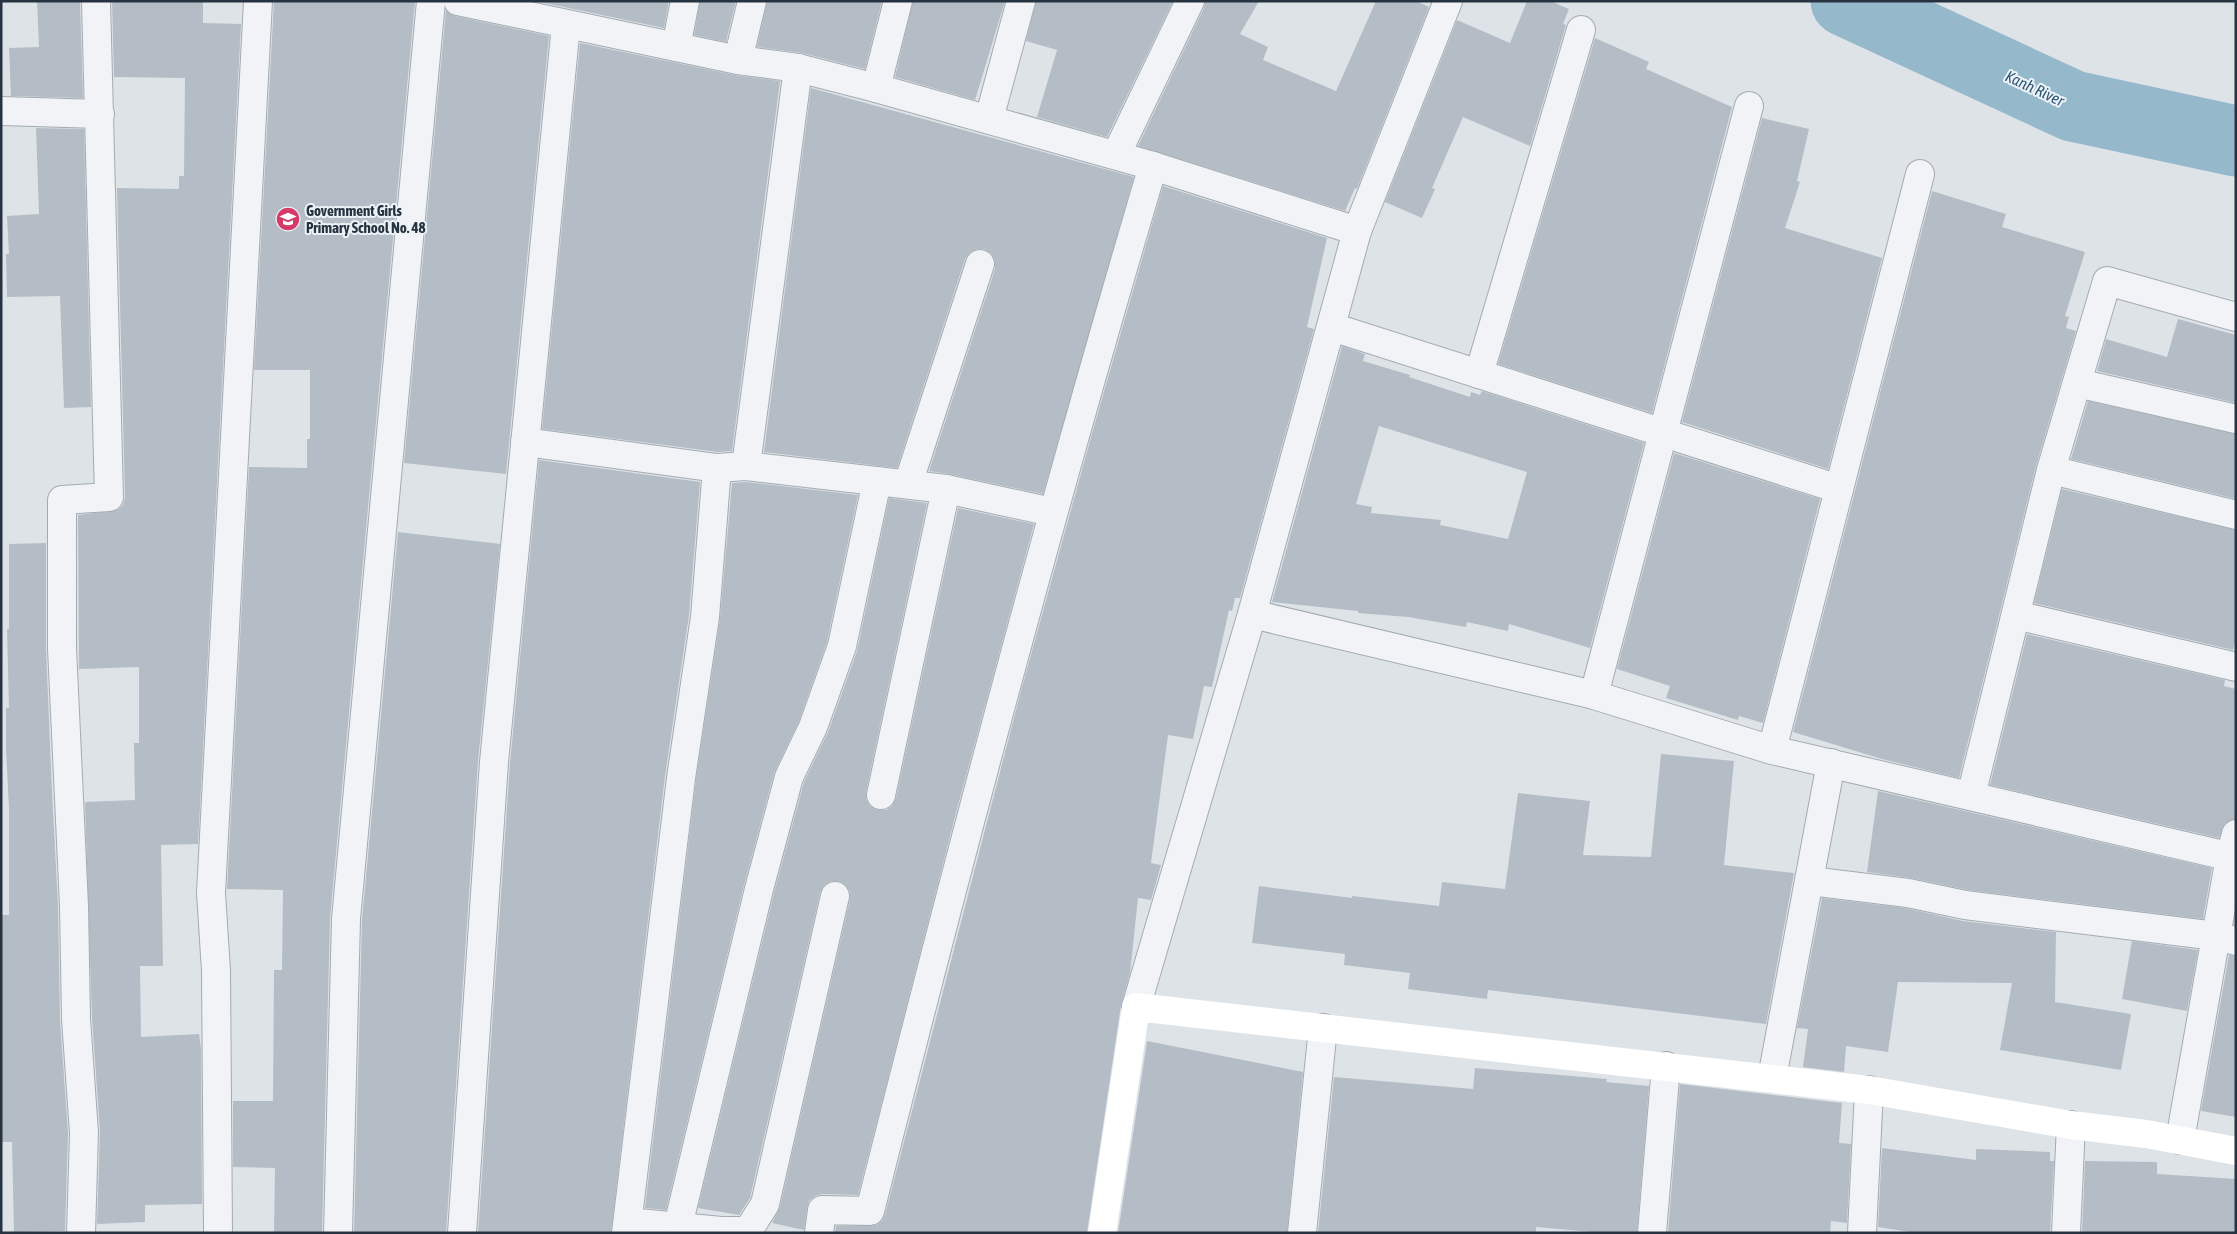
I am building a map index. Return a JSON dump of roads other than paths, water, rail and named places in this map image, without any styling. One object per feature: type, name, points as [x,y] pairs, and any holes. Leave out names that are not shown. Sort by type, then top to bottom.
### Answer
[{"type":"street","points":[[80,1233],[84,1133],[76,1019],[74,906],[62,648],[62,500],[109,498],[96,1]]},
{"type":"street","points":[[218,1233],[216,971],[211,893],[258,1]]},
{"type":"street","points":[[338,1233],[346,918],[431,1]]},
{"type":"street","points":[[458,1],[738,60],[798,68],[1116,155],[1357,231]]},
{"type":"street","points":[[676,46],[685,1]]},
{"type":"street","points":[[738,60],[752,1]]},
{"type":"street","points":[[876,88],[898,1]]},
{"type":"street","points":[[989,119],[1021,1]]},
{"type":"street","points":[[1116,155],[1190,1]]},
{"type":"street","points":[[1102,1233],[1136,1007],[1252,614],[1357,231],[1448,1]]},
{"type":"street","points":[[462,1233],[494,762],[566,25]]},
{"type":"street","points":[[1479,374],[1581,30]]},
{"type":"street","points":[[746,466],[798,68]]},
{"type":"street","points":[[1594,695],[1749,106]]},
{"type":"street","points":[[1,111],[100,114]]},
{"type":"street","points":[[819,1233],[822,1210],[870,1210],[936,947],[1052,512],[1153,166]]},
{"type":"street","points":[[1772,750],[1920,174]]},
{"type":"street","points":[[908,484],[980,264]]},
{"type":"street","points":[[1971,796],[2051,470],[2107,281],[2236,318]]},
{"type":"street","points":[[1332,327],[1839,489]]},
{"type":"street","points":[[2077,383],[2236,419]]},
{"type":"street","points":[[524,442],[717,468],[746,466],[946,489],[1052,512]]},
{"type":"street","points":[[717,468],[705,617],[680,778],[663,936],[640,1107],[627,1228],[678,1226],[721,1231],[756,1232],[765,1204],[835,896]]},
{"type":"street","points":[[2051,470],[2236,515]]},
{"type":"street","points":[[678,1226],[759,889],[789,777],[812,726],[842,646],[877,481]]},
{"type":"street","points":[[881,795],[946,489]]},
{"type":"street","points":[[1252,614],[1594,695],[1772,750],[1971,796],[2234,850],[2226,939],[2180,1140]]},
{"type":"street","points":[[2016,615],[2236,668]]},
{"type":"street","points":[[1772,1078],[1831,763]]},
{"type":"street","points":[[1810,881],[1908,893],[1965,905],[2226,939]]},
{"type":"street","points":[[1136,1007],[1869,1090],[2071,1125],[2146,1134],[2236,1151]]},
{"type":"street","points":[[1302,1233],[1323,1028]]},
{"type":"street","points":[[1652,1233],[1666,1066]]},
{"type":"street","points":[[1862,1233],[1869,1090]]},
{"type":"street","points":[[2066,1233],[2071,1125]]},
{"type":"waterway","name":"Kanh River","points":[[1846,1],[2073,106],[2236,141]]},
{"type":"place","name":"Government Girls Primary School No. 48","points":[[288,219]]}]
